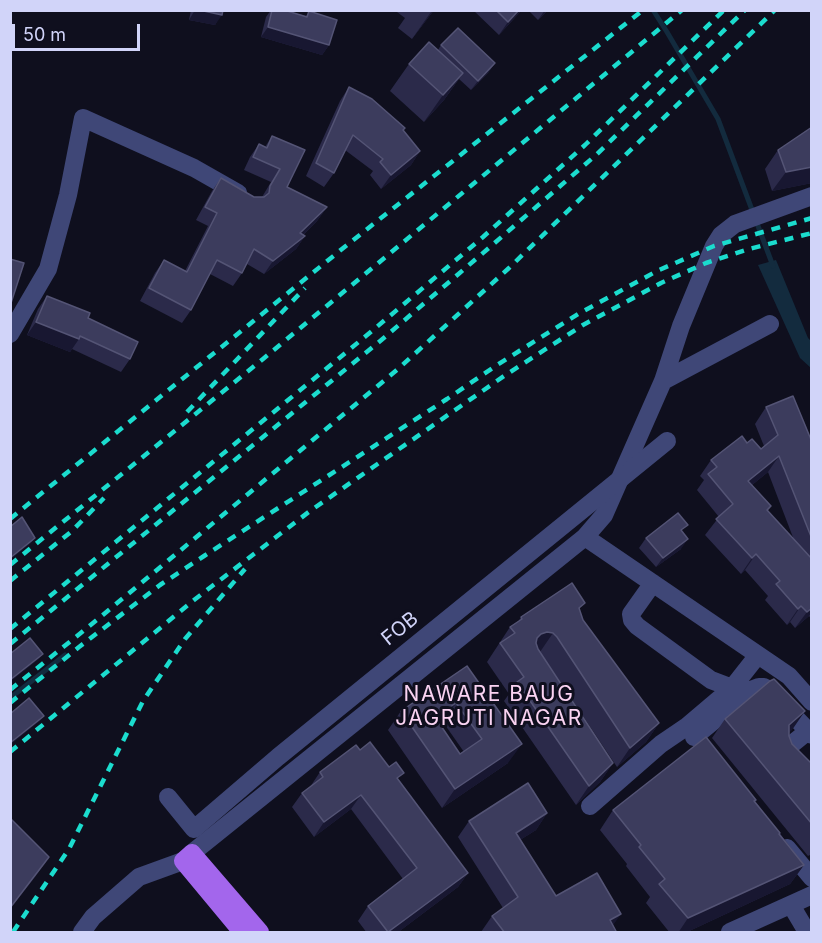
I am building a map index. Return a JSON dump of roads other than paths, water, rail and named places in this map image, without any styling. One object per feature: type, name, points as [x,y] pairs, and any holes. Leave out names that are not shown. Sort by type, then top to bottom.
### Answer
[{"type":"main road","points":[[188,857],[242,933]]},
{"type":"main road","points":[[188,857],[261,933]]},
{"type":"street","points":[[10,334],[48,268],[68,195],[83,118],[195,168],[250,200]]},
{"type":"street","points":[[82,933],[93,917],[139,877],[188,857],[585,537],[604,515],[663,381],[681,326],[710,254],[721,235],[735,224],[812,196]]},
{"type":"street","points":[[663,381],[770,324]]},
{"type":"street","name":"FOB","points":[[168,797],[195,829],[288,749],[668,441]]},
{"type":"street","points":[[585,537],[789,676],[812,702]]},
{"type":"street","points":[[653,584],[632,614],[632,620],[711,680],[732,688]]},
{"type":"street","points":[[694,737],[758,655]]},
{"type":"street","points":[[590,807],[615,785],[658,739],[694,737],[751,690],[759,687],[764,687],[772,693],[810,733],[786,749],[786,752],[812,781]]},
{"type":"street","points":[[602,766],[615,785]]},
{"type":"street","points":[[775,834],[812,878]]},
{"type":"street","points":[[730,933],[812,895]]},
{"type":"street","points":[[791,904],[807,933]]},
{"type":"water","points":[[776,260],[811,341],[811,368],[800,358],[758,265]]},
{"type":"waterway","points":[[653,10],[718,119],[773,266]]},
{"type":"waterway","points":[[10,698],[65,655]]},
{"type":"railway","points":[[10,519],[342,249],[643,10]]},
{"type":"railway","points":[[10,565],[263,359],[682,10]]},
{"type":"railway","points":[[10,629],[483,237],[585,145],[724,10]]},
{"type":"railway","points":[[10,644],[379,342],[490,247],[596,155],[745,10]]},
{"type":"railway","points":[[10,690],[398,369],[509,268],[775,10]]},
{"type":"railway","points":[[10,703],[160,585],[578,314],[657,271],[714,246],[812,218]]},
{"type":"railway","points":[[10,752],[194,600],[310,511],[504,376],[583,325],[661,283],[706,263],[812,233]]},
{"type":"railway","points":[[187,412],[305,288]]},
{"type":"railway","points":[[10,581],[72,531],[104,498]]},
{"type":"railway","points":[[13,932],[69,849],[143,701],[185,639],[245,569]]},
{"type":"district","name":"NAWARE BAUG JAGRUTI NAGAR","points":[[489,707]]}]
